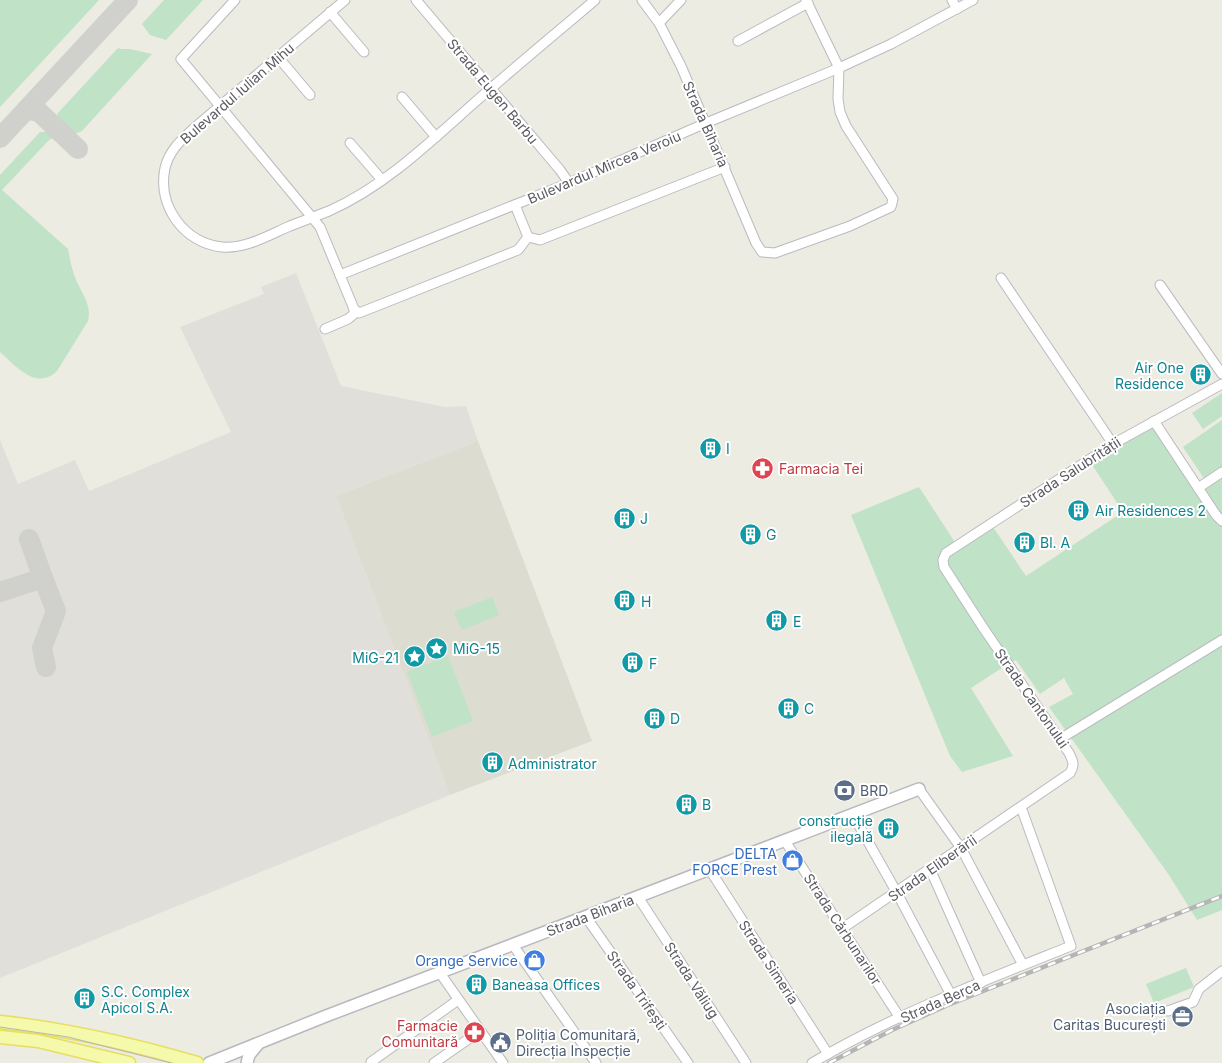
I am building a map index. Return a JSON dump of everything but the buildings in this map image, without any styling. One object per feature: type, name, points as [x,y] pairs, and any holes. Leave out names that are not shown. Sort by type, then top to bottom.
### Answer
[{"type":"main road","points":[[0,1022],[94,1036],[197,1063]]},
{"type":"main road","points":[[0,1037],[46,1043],[129,1063]]},
{"type":"street","points":[[235,0],[181,59],[320,226],[354,309],[352,317],[325,329]]},
{"type":"street","name":"Bulevardul Iulian Mihu","points":[[344,0],[180,141],[173,150],[165,167],[165,195],[179,225],[198,240],[223,247],[240,246],[312,218],[342,204],[382,180],[436,137],[596,0]]},
{"type":"street","name":"Strada Eugen Barbu","points":[[416,0],[560,170],[568,183]]},
{"type":"street","name":"Strada Biharia","points":[[642,0],[659,23],[706,123],[756,243],[762,252],[775,253],[850,226],[891,207],[893,199],[846,126],[840,112],[838,99],[839,68]]},
{"type":"street","points":[[659,23],[681,0]]},
{"type":"street","points":[[952,0],[957,9]]},
{"type":"street","name":"Bulevardul Mircea Veroiu","points":[[340,275],[515,205],[839,68],[891,44],[974,0]]},
{"type":"street","points":[[738,41],[807,1],[839,68]]},
{"type":"street","points":[[330,12],[364,52]]},
{"type":"street","points":[[278,57],[310,95]]},
{"type":"street","points":[[402,97],[436,137]]},
{"type":"street","points":[[350,143],[382,180]]},
{"type":"street","points":[[528,237],[540,240],[725,167]]},
{"type":"street","points":[[515,205],[528,237]]},
{"type":"street","points":[[354,309],[359,313],[518,250],[528,237]]},
{"type":"street","points":[[1001,278],[1113,444]]},
{"type":"street","points":[[1160,285],[1222,374]]},
{"type":"street","name":"Strada Salubrității","points":[[950,578],[944,567],[943,560],[946,553],[1113,444],[1222,384]]},
{"type":"street","points":[[1154,421],[1216,515],[1222,521]]},
{"type":"street","points":[[1198,488],[1222,472]]},
{"type":"street","name":"Strada Cantonului","points":[[950,578],[1073,760],[1074,767],[1070,773],[1021,807]]},
{"type":"street","points":[[1060,740],[1222,640]]},
{"type":"street","points":[[919,789],[961,848],[1022,965]]},
{"type":"street","name":"Strada Biharia","points":[[209,1063],[919,789]]},
{"type":"street","name":"Strada Eliberării","points":[[843,928],[1021,807]]},
{"type":"street","name":"Strada Berca","points":[[812,1063],[900,1018],[981,982],[1070,946],[1021,807]]},
{"type":"street","points":[[853,815],[897,892],[951,995]]},
{"type":"street","name":"Strada Cărbunarilor","points":[[785,841],[900,1018]]},
{"type":"street","points":[[930,869],[981,982]]},
{"type":"street","name":"Strada Simeria","points":[[710,870],[828,1054]]},
{"type":"street","name":"Strada Văliug","points":[[638,897],[746,1063]]},
{"type":"street","name":"Strada Trifești","points":[[586,917],[688,1063]]},
{"type":"street","points":[[513,945],[596,1063]]},
{"type":"street","points":[[1168,1012],[1193,1002],[1198,990],[1221,968]]},
{"type":"street","points":[[440,973],[503,1063]]},
{"type":"street","points":[[371,1062],[458,1000]]},
{"type":"street","points":[[434,1063],[480,1031]]},
{"type":"street","points":[[247,1063],[251,1050],[261,1042]]},
{"type":"shaded area","points":[[296,273],[341,386],[445,407],[466,406],[478,441],[336,496],[450,795],[0,978],[0,440],[18,484],[75,460],[89,491],[231,432],[180,327],[264,294],[261,287]]},
{"type":"shaded area","points":[[478,441],[592,741],[450,795],[336,496]]},
{"type":"green space","points":[[0,0],[99,0],[0,107]]},
{"type":"green space","points":[[164,0],[203,0],[166,40],[150,35],[142,24]]},
{"type":"green space","points":[[118,48],[152,54],[82,131],[75,134],[59,120],[57,114]]},
{"type":"green space","points":[[40,132],[47,132],[53,138],[2,190],[68,249],[73,272],[89,310],[88,321],[57,371],[41,378],[27,374],[0,352],[0,175]]},
{"type":"green space","points":[[1222,393],[1222,416],[1203,429],[1192,413]]},
{"type":"green space","points":[[1222,420],[1222,469],[1205,480],[1183,447]]},
{"type":"green space","points":[[1154,426],[1197,492],[1222,476],[1222,910],[1197,920],[1169,875],[1049,707],[1073,694],[1064,678],[1040,694],[1016,660],[971,688],[1013,756],[962,772],[950,756],[851,515],[919,487],[960,550],[993,527],[1026,576],[1123,512],[1091,463]]},
{"type":"green space","points":[[492,597],[499,615],[462,630],[454,612]]},
{"type":"green space","points":[[448,656],[473,721],[432,737],[407,672]]},
{"type":"green space","points":[[1186,968],[1194,987],[1154,1003],[1146,984]]},
{"type":"taxiway","points":[[0,138],[128,0]]},
{"type":"taxiway","points":[[25,112],[30,110],[39,112],[78,149]]},
{"type":"taxiway","points":[[0,592],[43,578],[29,539]]},
{"type":"taxiway","points":[[43,578],[56,611],[42,648],[46,667]]},
{"type":"tram line","points":[[0,1027],[68,1037],[171,1063]]},
{"type":"railway","points":[[829,1063],[892,1030],[948,1005],[1222,896]]},
{"type":"place","name":"Air One Residence","points":[[1200,375]]},
{"type":"place","name":"I","points":[[710,448]]},
{"type":"place","name":"Farmacia Tei","points":[[763,468]]},
{"type":"place","name":"Air Residences 2","points":[[1079,510]]},
{"type":"place","name":"J","points":[[624,518]]},
{"type":"place","name":"G","points":[[750,534]]},
{"type":"place","name":"Bl. A","points":[[1024,542]]},
{"type":"place","name":"H","points":[[625,601]]},
{"type":"place","name":"E","points":[[777,621]]},
{"type":"place","name":"MiG-15","points":[[437,648]]},
{"type":"place","name":"MiG-21","points":[[415,657]]},
{"type":"place","name":"F","points":[[633,663]]},
{"type":"place","name":"C","points":[[788,708]]},
{"type":"place","name":"D","points":[[654,718]]},
{"type":"place","name":"Administrator","points":[[492,763]]},
{"type":"place","name":"BRD","points":[[844,790]]},
{"type":"place","name":"B","points":[[686,804]]},
{"type":"place","name":"construcție ilegală","points":[[889,828]]},
{"type":"place","name":"DELTA FORCE Prest","points":[[793,861]]},
{"type":"place","name":"Orange Service","points":[[534,960]]},
{"type":"place","name":"Baneasa Offices","points":[[476,984]]},
{"type":"place","name":"S.C. Complex Apicol S.A.","points":[[85,999]]},
{"type":"place","name":"Asociația Caritas București","points":[[1182,1016]]},
{"type":"place","name":"Farmacie Comunitară","points":[[474,1033]]},
{"type":"place","name":"Poliția Comunitară, Direcția Inspecție","points":[[500,1042]]}]
